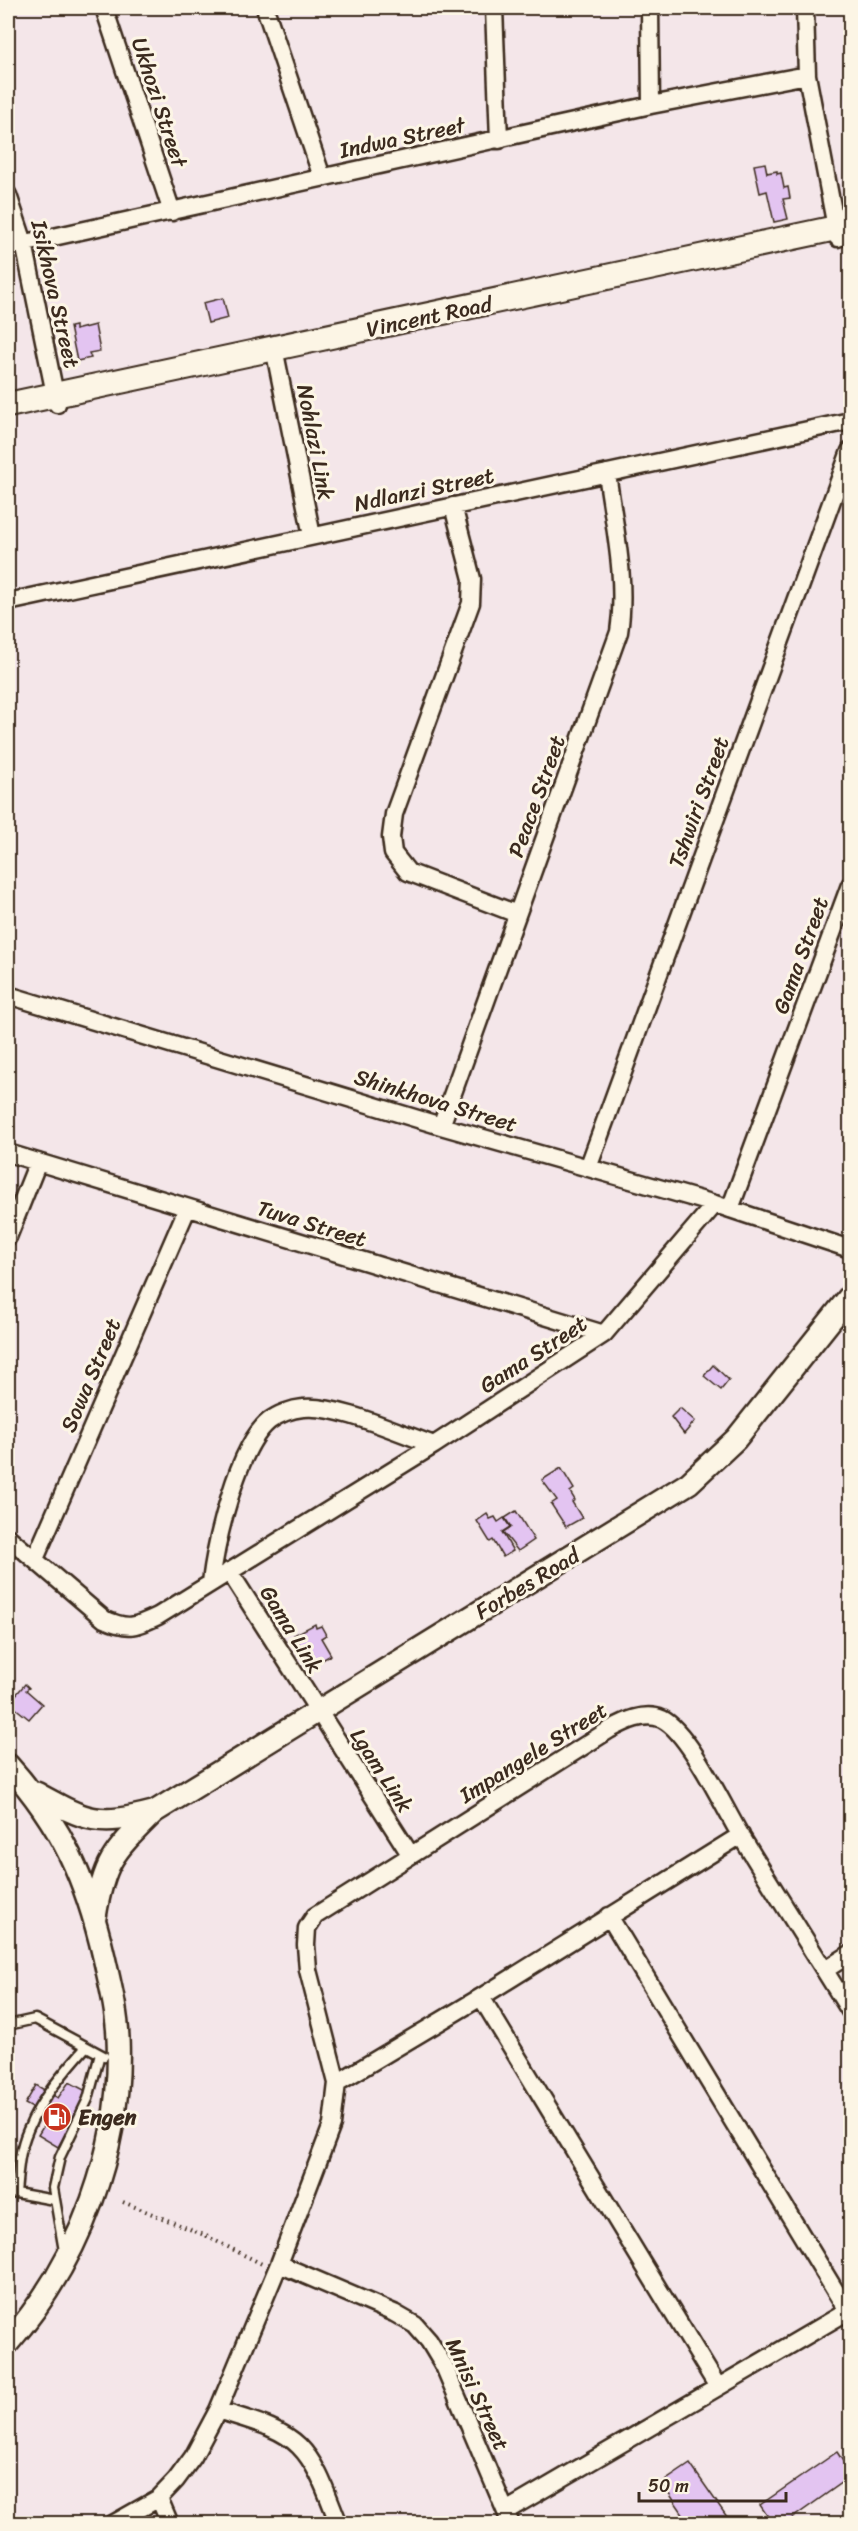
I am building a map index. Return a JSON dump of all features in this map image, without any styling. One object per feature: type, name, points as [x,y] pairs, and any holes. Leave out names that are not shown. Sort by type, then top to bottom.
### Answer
[{"type":"main road","name":"Vincent Road","points":[[8,405],[57,399],[844,232]]},
{"type":"main road","name":"Vincent Road","points":[[8,415],[57,399]]},
{"type":"street","name":"Ukhozi Street","points":[[104,8],[172,212]]},
{"type":"street","points":[[265,8],[322,177]]},
{"type":"street","points":[[494,8],[499,140]]},
{"type":"street","points":[[650,8],[651,105]]},
{"type":"street","points":[[805,8],[807,75],[844,232]]},
{"type":"street","name":"Indwa Street","points":[[16,245],[651,105],[807,75]]},
{"type":"street","name":"Isikhova Street","points":[[8,195],[16,245],[57,399]]},
{"type":"street","name":"Nohlazi Link","points":[[275,353],[312,536]]},
{"type":"street","name":"Ndlanzi Street","points":[[8,602],[850,421]]},
{"type":"street","name":"Tshwiri Street","points":[[588,1168],[850,451]]},
{"type":"street","name":"Peace Street","points":[[441,1126],[619,632],[623,606],[621,579],[607,473]]},
{"type":"street","points":[[453,506],[472,579],[471,603],[394,814],[391,837],[393,853],[408,872],[517,914]]},
{"type":"street","name":"Gama Street","points":[[8,1537],[104,1619],[121,1627],[140,1625],[434,1445],[604,1334],[722,1207],[850,885]]},
{"type":"street","name":"Shinkhova Street","points":[[8,995],[441,1126],[722,1207],[850,1249]]},
{"type":"street","name":"Tuva Street","points":[[8,1153],[604,1334]]},
{"type":"street","points":[[8,1237],[38,1162]]},
{"type":"street","name":"Sowa Street","points":[[35,1559],[187,1209]]},
{"type":"street","name":"Forbes Road","points":[[95,1917],[99,1892],[108,1863],[120,1846],[154,1812],[689,1483],[736,1439],[850,1296]]},
{"type":"street","points":[[211,1582],[221,1527],[236,1481],[257,1435],[270,1421],[284,1413],[304,1408],[319,1409],[341,1413],[434,1445]]},
{"type":"street","name":"Gama Link","points":[[230,1571],[317,1710]]},
{"type":"street","name":"Lgam Link","points":[[317,1710],[410,1854]]},
{"type":"street","name":"Impangele Street","points":[[337,2083],[309,1970],[306,1945],[307,1928],[315,1916],[609,1730],[628,1720],[642,1717],[660,1718],[672,1726],[687,1743],[850,2011]]},
{"type":"street","points":[[8,1765],[29,1789],[64,1841],[95,1917],[115,2005],[109,2058],[114,2117],[92,2200],[66,2259],[41,2300],[8,2343]]},
{"type":"street","name":"Forbes Road","points":[[29,1789],[66,1809],[95,1820],[122,1820],[154,1812]]},
{"type":"street","points":[[113,2523],[159,2498],[177,2480],[193,2457],[219,2410],[278,2268],[332,2125],[337,2083],[481,1997],[741,1835]]},
{"type":"street","points":[[509,2517],[718,2387],[849,2311],[609,1916]]},
{"type":"street","points":[[825,1970],[850,1954]]},
{"type":"street","points":[[481,1997],[718,2387]]},
{"type":"street","name":"Mnisi Street","points":[[278,2268],[394,2313],[415,2325],[429,2341],[444,2366],[509,2517]]},
{"type":"street","points":[[219,2410],[274,2431],[298,2445],[318,2475],[339,2523]]},
{"type":"street","points":[[159,2498],[170,2523]]},
{"type":"lane","points":[[8,2025],[30,2018],[35,2019],[109,2058],[60,2157],[53,2188],[66,2259]]},
{"type":"lane","points":[[54,2200],[12,2194],[28,2129],[51,2087],[87,2047]]},
{"type":"path","points":[[123,2202],[278,2268]]},
{"type":"building","points":[[765,163],[767,173],[777,171],[777,174],[781,173],[784,188],[788,187],[790,198],[783,199],[788,219],[774,222],[767,191],[760,193],[754,165]]},
{"type":"building","points":[[223,298],[228,318],[208,323],[203,303]]},
{"type":"building","points":[[95,325],[100,351],[89,353],[91,358],[77,361],[70,327],[75,326],[75,330]]},
{"type":"building","points":[[713,1365],[729,1380],[721,1390],[704,1376]]},
{"type":"building","points":[[680,1408],[695,1421],[684,1434],[671,1417]]},
{"type":"building","points":[[561,1468],[574,1489],[570,1492],[575,1500],[572,1502],[582,1518],[566,1527],[551,1504],[557,1500],[542,1480]]},
{"type":"building","points":[[516,1511],[534,1540],[518,1551],[503,1532],[511,1527],[505,1518]]},
{"type":"building","points":[[487,1514],[490,1519],[495,1517],[498,1522],[504,1518],[510,1527],[502,1532],[513,1551],[503,1557],[493,1540],[490,1542],[477,1521]]},
{"type":"building","points":[[315,1624],[316,1628],[321,1626],[326,1635],[321,1638],[331,1655],[312,1666],[294,1635]]},
{"type":"building","points":[[25,1684],[29,1688],[26,1690],[42,1704],[29,1719],[9,1703]]},
{"type":"building","points":[[69,2082],[88,2092],[58,2147],[38,2135],[49,2117],[25,2104],[36,2085],[58,2098]]},
{"type":"building","points":[[837,2452],[850,2472],[850,2477],[784,2524],[773,2524],[760,2505]]},
{"type":"building","points":[[690,2464],[732,2524],[690,2524],[662,2483]]},
{"type":"place","name":"Engen","points":[[57,2117]]}]
